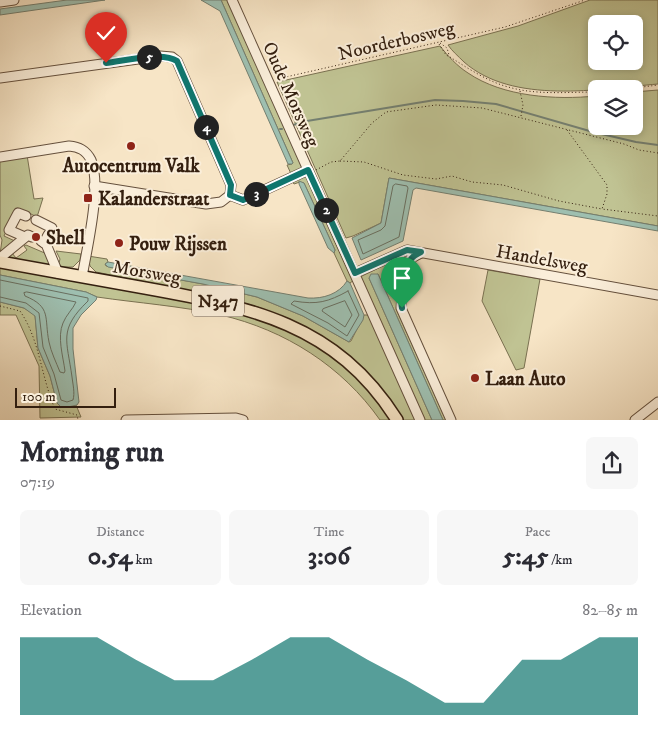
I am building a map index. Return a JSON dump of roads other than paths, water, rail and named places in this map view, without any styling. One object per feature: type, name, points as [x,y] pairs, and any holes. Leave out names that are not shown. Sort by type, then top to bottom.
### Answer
[{"type":"main road","name":"Morsweg","points":[[0,262],[214,300],[270,316],[313,337],[355,369],[373,387],[397,420]]},
{"type":"street","points":[[0,2],[14,0]]},
{"type":"street","name":"Oude Morsweg","points":[[232,0],[268,82],[312,170],[420,420]]},
{"type":"street","points":[[0,78],[160,56],[172,57],[177,61],[231,185],[230,195],[221,202],[206,204],[94,186]]},
{"type":"street","points":[[0,157],[69,146],[80,147],[86,152],[91,160],[94,205],[82,277]]},
{"type":"street","points":[[230,195],[243,200],[312,170]]},
{"type":"street","points":[[26,216],[18,213],[9,230],[46,244],[58,273]]},
{"type":"street","points":[[0,258],[53,232],[52,228],[36,220]]},
{"type":"street","name":"Handelsweg","points":[[355,273],[407,250],[658,295]]},
{"type":"street","points":[[421,252],[410,260],[401,305],[451,420]]},
{"type":"street","points":[[635,420],[658,402]]},
{"type":"street","points":[[126,420],[236,418],[243,420]]},
{"type":"water","points":[[67,0],[105,0],[0,15],[0,9]]},
{"type":"water","points":[[201,0],[221,0],[292,164],[288,164],[220,11]]},
{"type":"water","points":[[389,178],[658,226],[658,231],[416,188],[413,190],[403,241],[361,260],[352,238],[381,223]]},
{"type":"water","points":[[299,181],[304,183],[335,250],[334,253],[328,248]]},
{"type":"water","points":[[108,262],[308,298],[330,295],[344,286],[347,281],[350,283],[364,315],[363,320],[349,342],[303,316],[257,297],[203,284],[108,267],[105,264]]},
{"type":"water","points":[[371,274],[378,274],[443,420],[432,420],[369,278]]},
{"type":"water","points":[[0,275],[86,292],[97,297],[81,315],[73,328],[73,349],[79,402],[77,405],[61,407],[57,403],[50,376],[38,348],[35,316],[24,308],[0,302]]},
{"type":"waterway","points":[[293,125],[307,121],[435,100],[463,101],[496,104],[593,132],[658,145]]},
{"type":"place","name":"Autocentrum Valk","points":[[131,146]]},
{"type":"place","name":"Kalanderstraat","points":[[88,198]]},
{"type":"place","name":"Shell","points":[[36,237]]},
{"type":"place","name":"Pouw Rijssen","points":[[119,243]]},
{"type":"place","name":"Laan Auto","points":[[475,378]]}]
